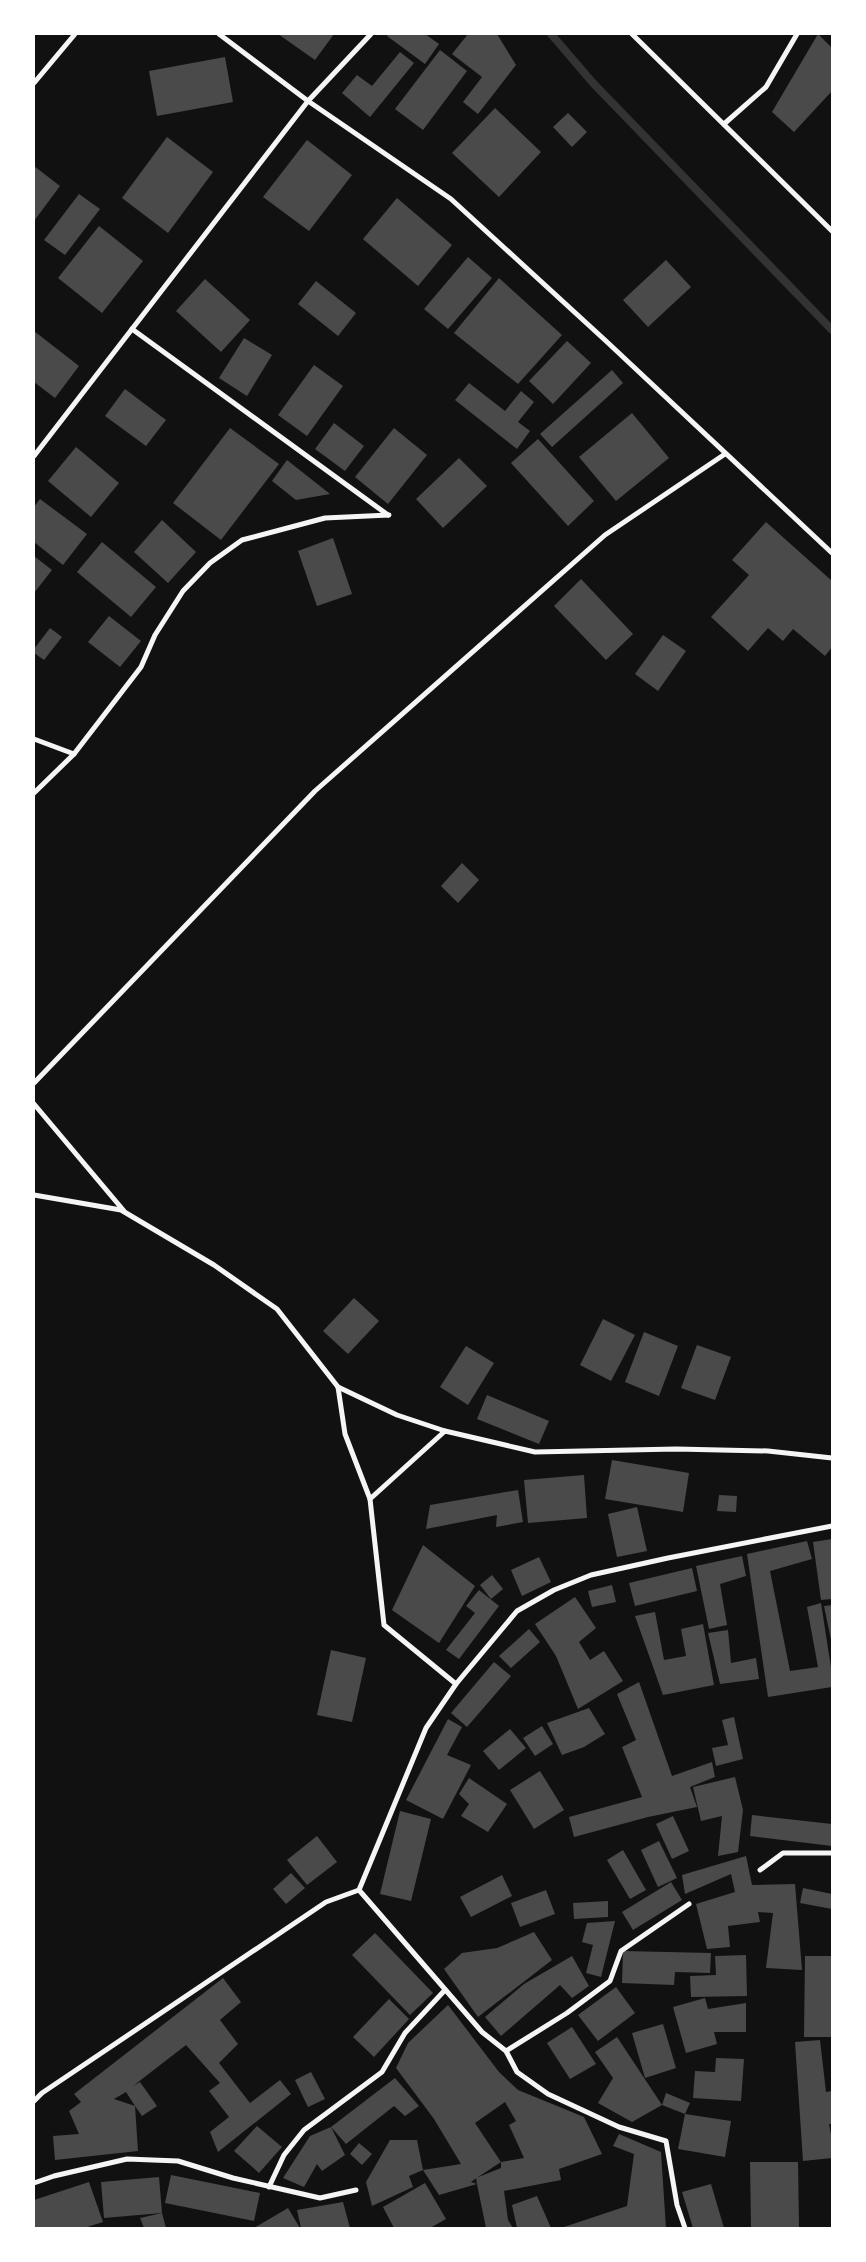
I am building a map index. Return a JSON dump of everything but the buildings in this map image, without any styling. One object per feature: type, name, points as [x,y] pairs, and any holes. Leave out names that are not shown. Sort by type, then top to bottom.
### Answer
[{"type":"street","points":[[34,82],[75,34]]},
{"type":"street","points":[[218,34],[308,101],[451,199],[832,553]]},
{"type":"street","points":[[34,456],[308,101],[371,34]]},
{"type":"street","points":[[632,34],[832,231]]},
{"type":"street","points":[[724,124],[766,87],[797,34]]},
{"type":"street","points":[[34,793],[74,754],[141,667],[155,635],[183,591],[210,563],[242,540],[325,518],[389,515],[132,329]]},
{"type":"street","points":[[34,1082],[315,791],[605,536],[725,454]]},
{"type":"street","points":[[34,739],[74,754]]},
{"type":"street","points":[[34,1104],[124,1212],[214,1266],[277,1309],[338,1387],[397,1415],[446,1431],[535,1452],[676,1449],[768,1451],[832,1458]]},
{"type":"street","points":[[34,1195],[124,1212]]},
{"type":"street","points":[[338,1387],[345,1434],[370,1499],[384,1625],[456,1684]]},
{"type":"street","points":[[370,1499],[446,1431]]},
{"type":"street","points":[[34,2101],[42,2092],[326,1902],[359,1890],[426,1728],[456,1684],[517,1611],[554,1590],[591,1575],[832,1526]]},
{"type":"street","points":[[760,1870],[782,1854],[832,1853]]},
{"type":"street","points":[[359,1890],[482,2032],[506,2051],[517,2072],[548,2094],[619,2127],[666,2141],[677,2205],[685,2228]]},
{"type":"street","points":[[506,2051],[567,2013],[610,1981],[620,1950],[689,1904]]},
{"type":"street","points":[[269,2187],[284,2155],[304,2130],[382,2072],[405,2033],[445,1990]]},
{"type":"street","points":[[34,2183],[54,2176],[127,2159],[178,2161],[269,2187],[320,2198],[356,2190]]},
{"type":"waterway","points":[[551,34],[593,83],[832,330]]}]
